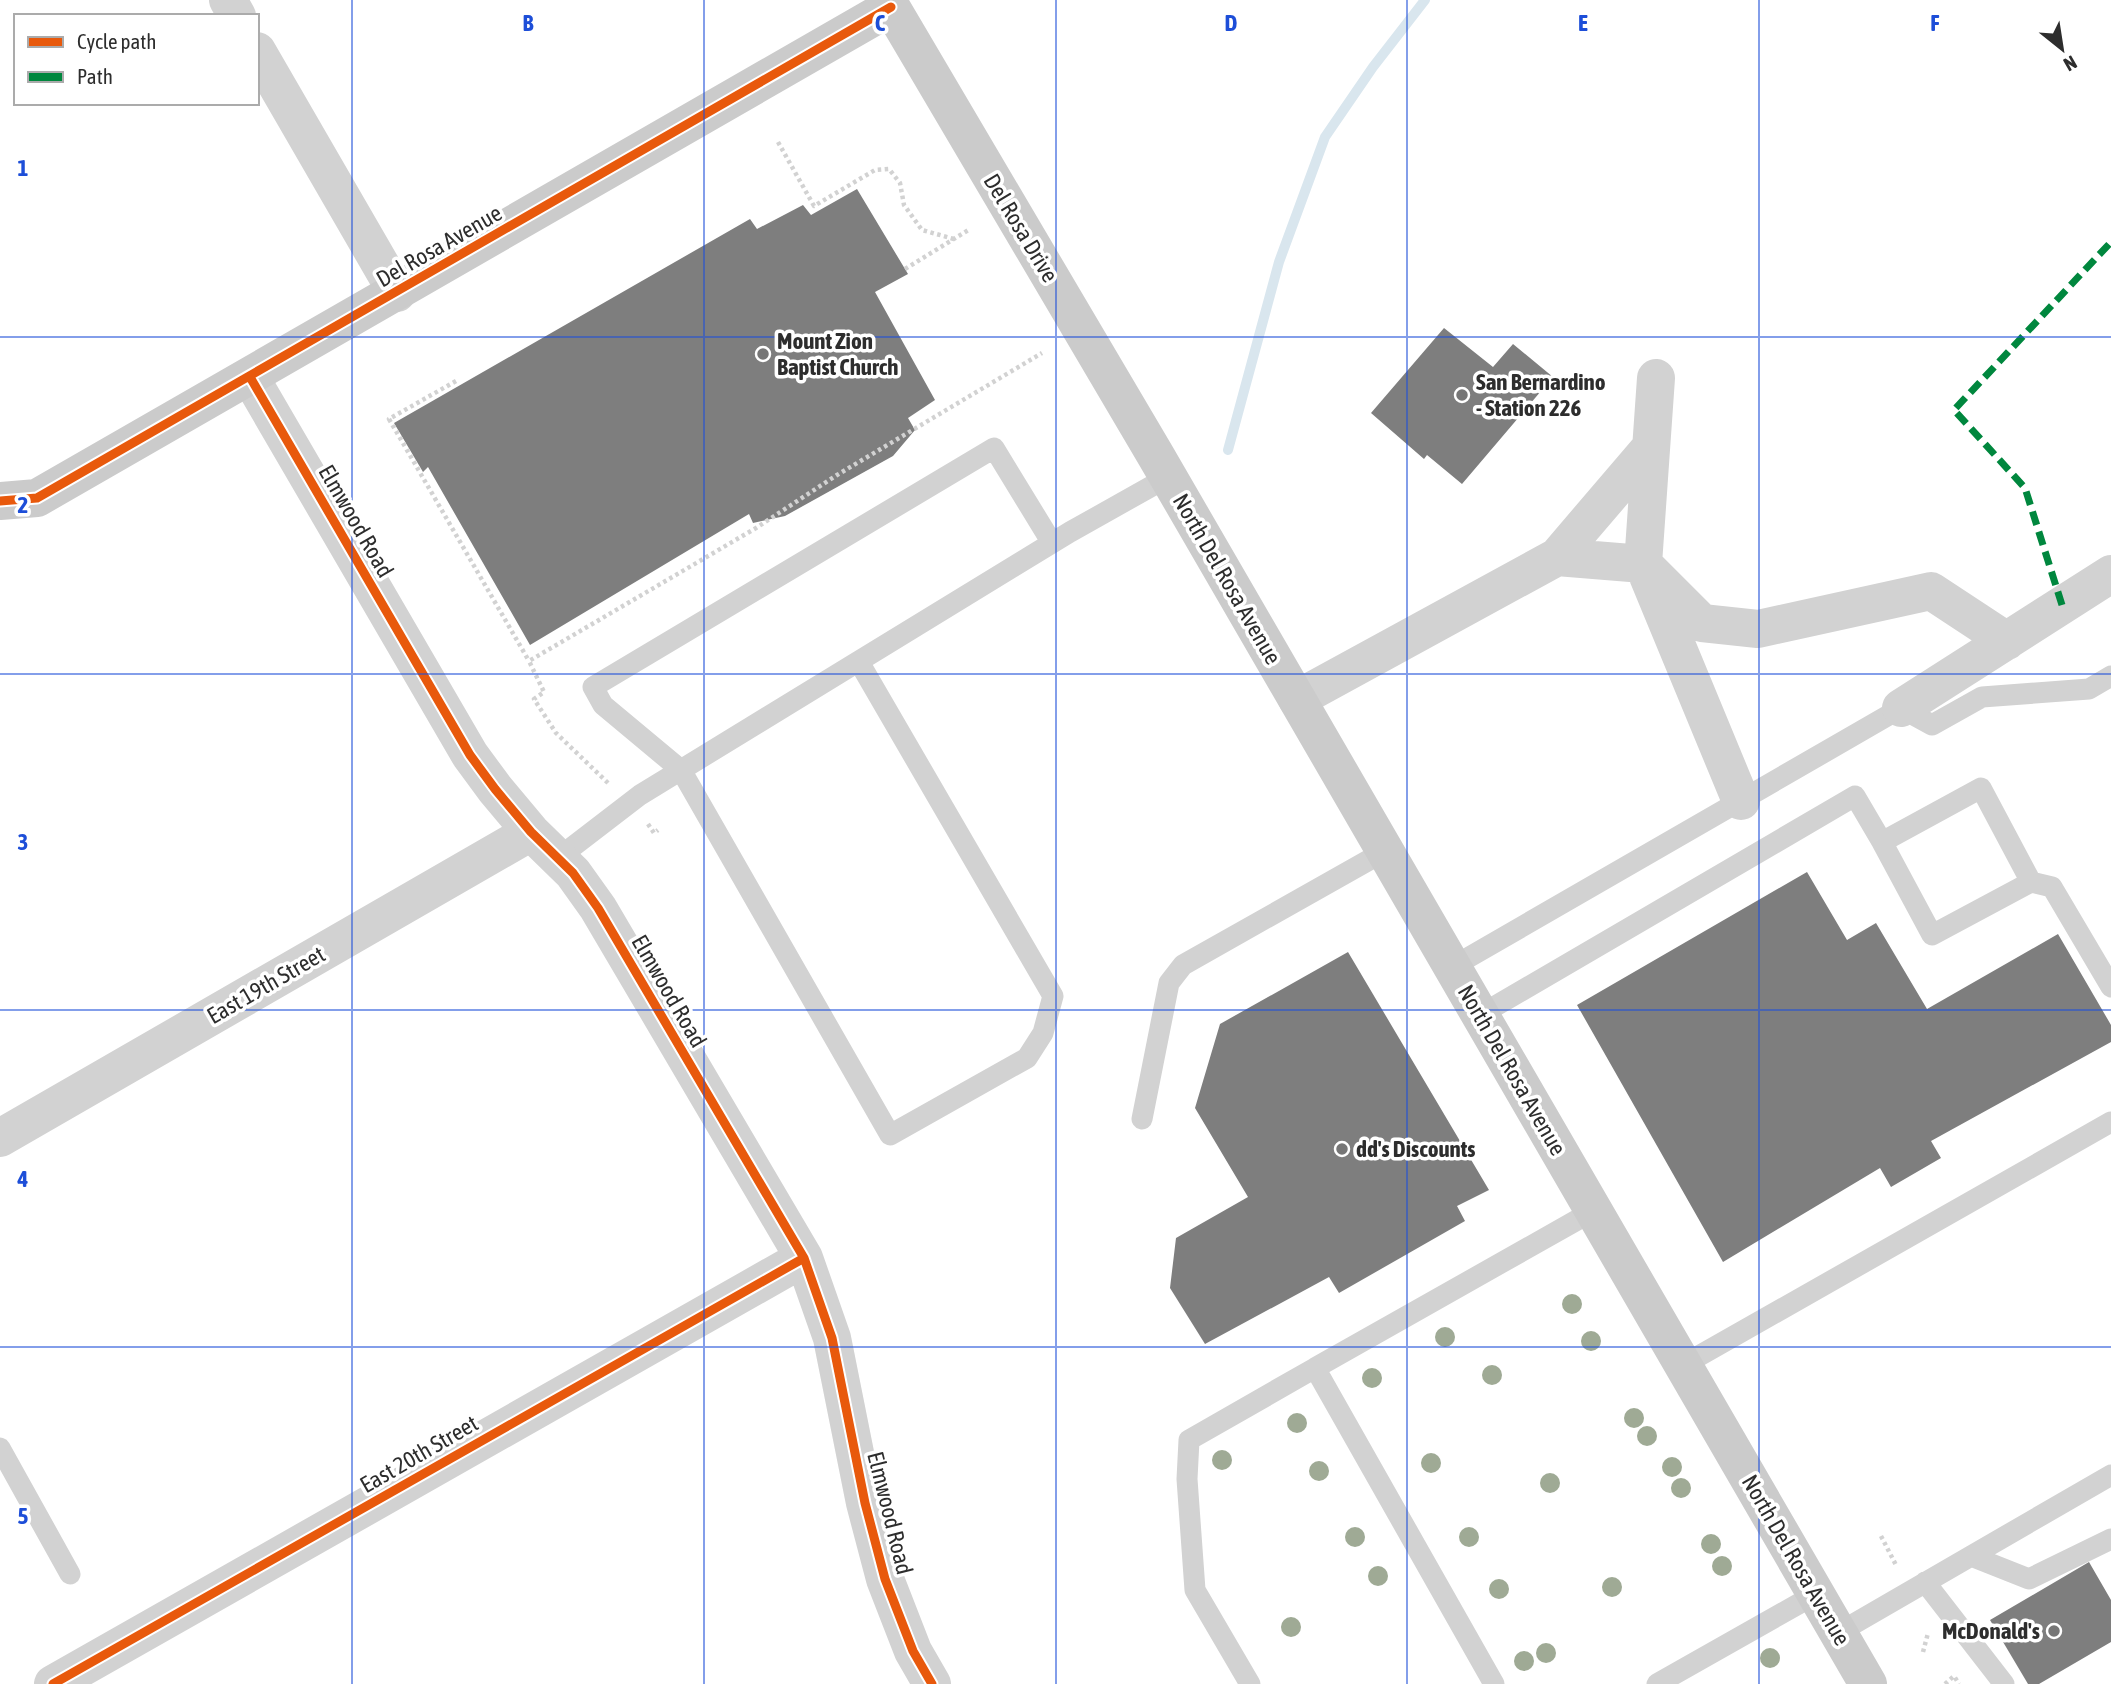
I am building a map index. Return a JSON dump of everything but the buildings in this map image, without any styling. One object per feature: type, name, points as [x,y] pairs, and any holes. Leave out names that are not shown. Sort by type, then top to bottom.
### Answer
[{"type":"main road","name":"Del Rosa Avenue","points":[[0,501],[37,498],[397,293],[889,4]]},
{"type":"main road","name":"Del Rosa Drive","points":[[889,4],[1162,466]]},
{"type":"main road","name":"North Del Rosa Avenue","points":[[1162,466],[1868,1684]]},
{"type":"street","points":[[259,54],[397,293]]},
{"type":"street","name":"Elmwood Road","points":[[250,377],[470,755],[531,832],[573,873],[598,908],[804,1258],[832,1338],[865,1503],[885,1579],[913,1651],[932,1684]]},
{"type":"street","points":[[1656,378],[1643,564],[1741,801]]},
{"type":"street","points":[[1297,699],[1556,557],[1651,447]]},
{"type":"street","points":[[1556,557],[1643,564],[1702,623],[1758,629],[1931,591],[2007,641]]},
{"type":"street","points":[[1901,708],[2111,574]]},
{"type":"street","name":"East 19th Street","points":[[0,1138],[531,832]]},
{"type":"street","name":"East 20th Street","points":[[52,1684],[804,1258]]},
{"type":"lane","points":[[859,662],[1053,996],[1043,1033],[1027,1058],[890,1135],[681,771],[603,705],[593,687],[994,448],[1052,543]]},
{"type":"lane","points":[[558,858],[640,795],[1052,543],[1162,466]]},
{"type":"lane","points":[[1452,967],[1901,708],[1932,725],[1982,697],[2089,689],[2111,676]]},
{"type":"lane","points":[[1882,842],[1981,788],[2031,882]]},
{"type":"lane","points":[[1480,1015],[1855,796],[1932,936],[2031,882],[2052,887],[2111,987]]},
{"type":"lane","points":[[1142,1119],[1169,983],[1183,965],[1385,851]]},
{"type":"lane","points":[[1683,1366],[2111,1122]]},
{"type":"lane","points":[[1250,1684],[1195,1590],[1187,1479],[1189,1440],[1593,1211]]},
{"type":"lane","points":[[1314,1368],[1493,1684]]},
{"type":"lane","points":[[0,1448],[70,1574]]},
{"type":"lane","points":[[1838,1633],[2111,1475]]},
{"type":"lane","points":[[1971,1556],[2029,1579],[2111,1539]]},
{"type":"lane","points":[[1925,1583],[2004,1684]]},
{"type":"lane","points":[[1657,1684],[1816,1594]]},
{"type":"path","points":[[778,142],[814,206],[875,170],[889,169],[900,183],[904,205],[922,230],[954,239]]},
{"type":"path","points":[[905,269],[970,229]]},
{"type":"path","points":[[456,381],[389,419],[529,661]]},
{"type":"path","points":[[1945,1684],[1954,1676],[1959,1684]]},
{"type":"waterway","points":[[1228,450],[1279,262],[1325,137],[1373,67],[1425,0]]},
{"type":"marked path","points":[[2062,605],[2025,488],[1954,410],[2111,242]]},
{"type":"cycle path","points":[[0,501],[37,498],[891,7]]},
{"type":"cycle path","points":[[250,377],[470,755],[531,832],[573,873],[598,908],[804,1258],[832,1338],[865,1503],[885,1579],[913,1651],[932,1684]]},
{"type":"cycle path","points":[[53,1684],[804,1258]]},
{"type":"place","name":"Mount Zion Baptist Church","points":[[763,354]]},
{"type":"place","name":"San Bernardino - Station 226","points":[[1462,395]]},
{"type":"place","name":"dd's Discounts","points":[[1342,1149]]},
{"type":"place","name":"McDonald's","points":[[2054,1631]]}]
